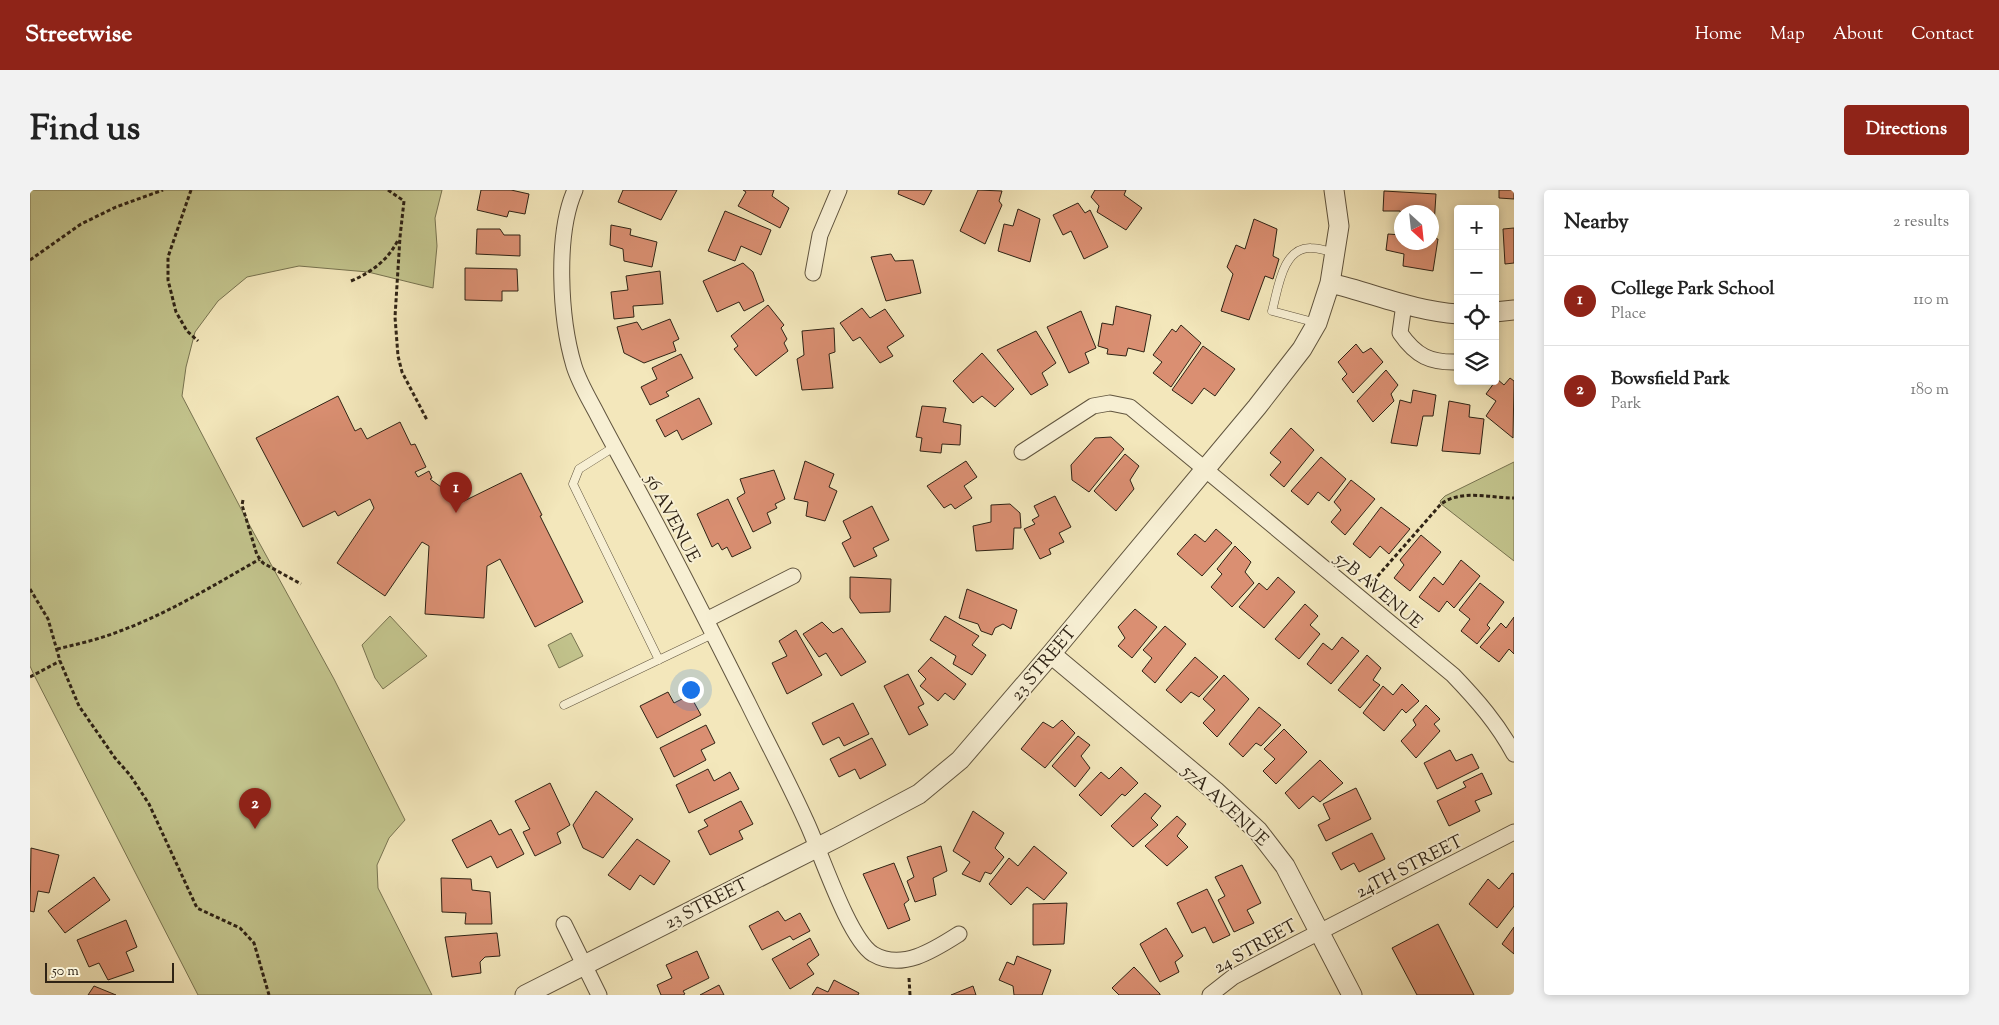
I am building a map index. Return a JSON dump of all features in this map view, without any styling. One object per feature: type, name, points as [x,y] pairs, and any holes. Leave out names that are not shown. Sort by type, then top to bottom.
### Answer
[{"type":"street","name":"56 AVENUE","points":[[575,190],[564,231],[562,269],[569,346],[576,369],[614,447],[645,502],[706,620],[807,822],[825,870],[854,928],[864,945],[872,953],[892,962],[910,960],[940,946],[959,934]]},
{"type":"street","points":[[813,273],[820,235],[839,190]]},
{"type":"street","name":"23 STREET","points":[[525,995],[919,794],[960,760],[1051,654],[1280,379],[1302,349],[1317,323],[1330,283],[1336,253],[1338,226],[1334,190]]},
{"type":"street","points":[[1330,283],[1423,310],[1454,314]]},
{"type":"street","points":[[1404,304],[1400,334],[1415,351],[1436,361],[1454,362]]},
{"type":"street","points":[[1499,312],[1514,310]]},
{"type":"street","name":"57B AVENUE","points":[[1022,452],[1093,406],[1110,403],[1130,407],[1453,675],[1477,699],[1497,724],[1514,754]]},
{"type":"street","points":[[706,620],[793,576]]},
{"type":"street","name":"57A AVENUE","points":[[1051,654],[1215,791],[1258,831],[1285,866],[1352,995]]},
{"type":"street","name":"24TH STREET","points":[[1320,932],[1514,832]]},
{"type":"street","points":[[564,924],[599,995]]},
{"type":"street","name":"24 STREET","points":[[1210,995],[1233,977],[1320,932]]},
{"type":"lane","points":[[1317,323],[1272,311],[1284,267],[1289,259],[1302,249],[1310,248],[1336,253]]},
{"type":"lane","points":[[614,447],[578,469],[573,484],[659,660]]},
{"type":"lane","points":[[564,705],[713,634]]},
{"type":"path","points":[[30,260],[81,224],[116,207],[163,190]]},
{"type":"path","points":[[191,190],[168,257],[168,280],[176,312],[186,331],[198,341]]},
{"type":"path","points":[[388,190],[404,201],[400,237],[396,317],[398,356],[402,372],[427,420]]},
{"type":"path","points":[[352,281],[374,269],[385,260],[400,237]]},
{"type":"path","points":[[1371,584],[1447,499],[1464,495],[1514,498]]},
{"type":"path","points":[[242,500],[260,559],[263,563],[301,584]]},
{"type":"path","points":[[57,649],[113,634],[160,614],[260,559]]},
{"type":"path","points":[[30,589],[48,619],[60,661],[79,706],[149,804],[196,908],[240,928],[254,943],[269,995]]},
{"type":"path","points":[[30,677],[60,661]]},
{"type":"path","points":[[909,978],[910,995]]},
{"type":"green space","points":[[30,190],[442,190],[435,218],[437,246],[433,288],[368,272],[299,266],[247,277],[218,301],[195,332],[186,367],[182,396],[250,526],[334,679],[405,820],[389,838],[377,865],[378,888],[432,995],[198,995],[34,675],[30,666]]},
{"type":"green space","points":[[1514,462],[1514,561],[1441,504],[1440,501],[1445,496]]},
{"type":"green space","points":[[390,616],[427,656],[383,689],[375,678],[362,645]]},
{"type":"green space","points":[[571,633],[583,656],[559,668],[548,645]]},
{"type":"building","points":[[481,190],[511,190],[529,194],[525,214],[509,211],[507,217],[477,210]]},
{"type":"building","points":[[623,190],[677,190],[661,220],[618,202]]},
{"type":"building","points":[[743,190],[774,190],[772,196],[789,208],[780,228],[738,206],[746,192]]},
{"type":"building","points":[[899,190],[932,190],[924,205],[898,194]]},
{"type":"building","points":[[978,190],[1002,191],[999,201],[1002,205],[985,244],[960,231]]},
{"type":"building","points":[[1095,190],[1126,190],[1124,195],[1142,208],[1126,230],[1097,212],[1099,206],[1091,197]]},
{"type":"building","points":[[1499,190],[1514,190],[1514,199],[1499,198]]},
{"type":"building","points":[[1384,191],[1436,194],[1435,205],[1394,205],[1394,211],[1383,211]]},
{"type":"building","points":[[1078,203],[1085,213],[1090,210],[1108,247],[1084,259],[1071,231],[1063,235],[1053,215]]},
{"type":"building","points":[[1018,209],[1040,219],[1030,262],[998,251],[1004,224],[1013,226]]},
{"type":"building","points":[[725,211],[771,230],[761,255],[741,246],[735,261],[708,251]]},
{"type":"building","points":[[1254,219],[1277,229],[1273,256],[1279,259],[1273,279],[1265,276],[1249,320],[1221,311],[1233,274],[1227,267],[1236,245],[1245,249]]},
{"type":"building","points":[[611,225],[631,229],[630,235],[657,242],[652,267],[624,261],[623,249],[610,245]]},
{"type":"building","points":[[1514,228],[1514,263],[1505,264],[1503,229]]},
{"type":"building","points":[[477,229],[500,229],[504,235],[520,235],[520,256],[476,254]]},
{"type":"building","points":[[1388,234],[1394,234],[1394,250],[1436,250],[1433,271],[1403,266],[1404,254],[1386,250]]},
{"type":"building","points":[[891,254],[895,261],[913,260],[921,293],[886,301],[871,257]]},
{"type":"building","points":[[743,263],[753,272],[764,301],[744,311],[739,302],[717,312],[703,281]]},
{"type":"building","points":[[465,268],[517,269],[518,291],[502,291],[502,301],[465,300]]},
{"type":"building","points":[[660,271],[663,304],[633,306],[634,317],[614,319],[611,292],[628,290],[626,276]]},
{"type":"building","points":[[768,305],[784,325],[781,328],[787,339],[784,343],[788,351],[756,376],[734,349],[738,346],[731,336]]},
{"type":"building","points":[[1116,306],[1151,315],[1144,352],[1128,348],[1126,356],[1107,354],[1108,349],[1098,346],[1102,323],[1113,325]]},
{"type":"building","points":[[862,308],[870,318],[885,309],[904,336],[887,347],[893,356],[880,363],[860,337],[853,341],[840,323]]},
{"type":"building","points":[[1081,311],[1096,348],[1085,353],[1089,363],[1069,373],[1047,327]]},
{"type":"building","points":[[670,319],[679,339],[673,342],[676,351],[644,363],[624,353],[617,327],[637,322],[642,330]]},
{"type":"building","points":[[1181,325],[1201,343],[1171,387],[1153,373],[1162,362],[1153,355],[1172,329],[1176,332]]},
{"type":"building","points":[[834,328],[835,352],[829,354],[833,388],[802,390],[797,359],[804,355],[802,331]]},
{"type":"building","points":[[1036,331],[1056,363],[1042,373],[1048,385],[1031,395],[997,350]]},
{"type":"building","points":[[1356,344],[1363,353],[1371,348],[1383,362],[1353,393],[1342,379],[1347,374],[1338,362]]},
{"type":"building","points":[[1203,346],[1235,369],[1215,396],[1204,388],[1192,404],[1172,390]]},
{"type":"building","points":[[982,353],[1014,389],[995,407],[982,396],[973,403],[953,381]]},
{"type":"building","points":[[681,354],[693,378],[666,392],[669,396],[650,405],[641,387],[657,379],[652,368]]},
{"type":"building","points":[[1386,370],[1398,385],[1391,394],[1394,401],[1373,422],[1357,401]]},
{"type":"building","points":[[1510,378],[1514,381],[1513,438],[1486,416],[1496,401],[1486,394],[1493,385],[1499,385],[1499,381],[1504,385]]},
{"type":"building","points":[[1413,390],[1436,395],[1433,416],[1423,416],[1417,446],[1391,443],[1400,400],[1411,403]]},
{"type":"building","points":[[338,396],[355,431],[361,428],[367,439],[400,422],[411,445],[415,444],[426,467],[415,472],[418,477],[429,471],[432,478],[430,479],[462,502],[521,473],[542,515],[540,516],[583,602],[535,627],[500,559],[487,566],[484,618],[425,614],[429,546],[422,542],[385,596],[337,563],[374,508],[370,499],[338,516],[335,511],[303,527],[256,438]]},
{"type":"building","points":[[699,398],[712,424],[682,440],[677,430],[665,437],[656,420]]},
{"type":"building","points":[[1449,401],[1470,405],[1469,417],[1484,419],[1480,454],[1442,451]]},
{"type":"building","points":[[922,406],[946,408],[943,422],[961,425],[960,445],[942,444],[941,453],[920,451],[922,438],[916,437]]},
{"type":"building","points":[[1291,428],[1314,450],[1284,487],[1270,475],[1281,462],[1270,453]]},
{"type":"building","points":[[1111,437],[1124,449],[1089,492],[1072,480],[1071,465],[1095,438]]},
{"type":"building","points":[[1125,454],[1139,466],[1130,480],[1134,489],[1116,511],[1094,491]]},
{"type":"building","points":[[1321,457],[1346,479],[1329,501],[1318,492],[1308,505],[1291,491]]},
{"type":"building","points":[[805,461],[834,474],[829,487],[837,491],[825,521],[806,516],[808,502],[794,499]]},
{"type":"building","points":[[966,461],[977,477],[964,486],[972,498],[955,509],[951,504],[944,508],[927,486]]},
{"type":"building","points":[[774,470],[785,499],[775,504],[777,508],[767,513],[771,523],[753,532],[737,498],[745,493],[740,479]]},
{"type":"building","points":[[1351,480],[1375,499],[1345,535],[1331,522],[1341,510],[1334,502]]},
{"type":"building","points":[[1055,496],[1071,527],[1059,533],[1064,542],[1049,549],[1051,554],[1040,559],[1024,529],[1035,524],[1032,520],[1039,516],[1034,506]]},
{"type":"building","points":[[728,499],[751,548],[732,557],[727,547],[722,550],[718,543],[712,547],[697,514]]},
{"type":"building","points":[[1010,504],[1020,513],[1021,528],[1014,528],[1013,549],[976,551],[973,526],[991,522],[991,505]]},
{"type":"building","points":[[872,506],[889,540],[873,548],[877,556],[854,567],[842,543],[851,538],[843,521]]},
{"type":"building","points":[[1381,507],[1410,529],[1389,554],[1380,546],[1370,558],[1353,544]]},
{"type":"building","points":[[1216,529],[1232,543],[1202,576],[1177,554],[1195,534],[1205,542]]},
{"type":"building","points":[[1421,535],[1441,552],[1410,591],[1394,578],[1404,565],[1400,560]]},
{"type":"building","points":[[1235,546],[1251,562],[1245,572],[1254,583],[1232,607],[1211,587],[1222,574],[1217,569]]},
{"type":"building","points":[[1461,560],[1480,576],[1454,608],[1447,601],[1439,612],[1419,597],[1434,577],[1443,585]]},
{"type":"building","points":[[850,577],[891,579],[890,612],[860,613],[850,598]]},
{"type":"building","points":[[1278,577],[1295,592],[1264,628],[1239,607],[1259,583],[1267,590]]},
{"type":"building","points":[[1480,583],[1504,602],[1487,625],[1490,628],[1477,644],[1461,631],[1470,619],[1459,610]]},
{"type":"building","points":[[967,589],[1017,610],[1011,629],[1003,624],[995,628],[992,635],[981,631],[978,624],[959,618]]},
{"type":"building","points":[[1305,604],[1318,616],[1310,625],[1320,634],[1299,659],[1275,639]]},
{"type":"building","points":[[1135,609],[1157,627],[1132,658],[1118,646],[1125,638],[1118,627]]},
{"type":"building","points":[[945,616],[979,636],[972,645],[986,655],[972,675],[953,664],[956,656],[930,640]]},
{"type":"building","points":[[1514,617],[1514,654],[1509,649],[1499,662],[1480,647],[1501,623],[1506,628]]},
{"type":"building","points":[[822,622],[833,633],[842,628],[866,662],[841,676],[826,653],[819,657],[803,634]]},
{"type":"building","points":[[1165,626],[1186,644],[1155,683],[1142,671],[1152,658],[1143,650]]},
{"type":"building","points":[[796,630],[822,675],[787,694],[772,663],[787,656],[779,641]]},
{"type":"building","points":[[1342,637],[1359,651],[1331,684],[1307,664],[1323,643],[1332,650]]},
{"type":"building","points":[[1367,655],[1381,668],[1373,680],[1380,685],[1360,708],[1338,690]]},
{"type":"building","points":[[931,657],[966,684],[954,700],[945,693],[938,701],[920,686],[926,679],[918,671]]},
{"type":"building","points":[[1195,657],[1218,677],[1199,697],[1191,692],[1181,703],[1166,690]]},
{"type":"building","points":[[908,674],[924,704],[918,707],[928,725],[909,735],[884,686]]},
{"type":"building","points":[[1224,675],[1249,699],[1217,737],[1203,723],[1215,710],[1203,699]]},
{"type":"building","points":[[1402,684],[1419,701],[1406,713],[1402,709],[1384,731],[1363,713],[1383,686],[1393,695]]},
{"type":"building","points":[[668,692],[674,703],[690,695],[701,715],[657,738],[640,706]]},
{"type":"building","points":[[853,703],[869,734],[844,746],[839,737],[823,745],[812,723]]},
{"type":"building","points":[[1426,705],[1440,719],[1434,724],[1440,731],[1416,758],[1401,741],[1416,725],[1413,720]]},
{"type":"building","points":[[1259,707],[1281,725],[1261,746],[1256,743],[1243,757],[1229,744]]},
{"type":"building","points":[[1062,720],[1075,733],[1045,768],[1021,749],[1043,722],[1053,728]]},
{"type":"building","points":[[706,725],[715,743],[701,750],[706,760],[674,777],[660,748]]},
{"type":"building","points":[[1284,729],[1307,752],[1276,784],[1263,771],[1275,759],[1264,749]]},
{"type":"building","points":[[1078,736],[1090,745],[1081,756],[1090,768],[1075,787],[1052,766]]},
{"type":"building","points":[[872,738],[886,765],[860,779],[855,769],[839,777],[830,759]]},
{"type":"building","points":[[1450,750],[1456,761],[1472,754],[1479,768],[1437,789],[1424,763]]},
{"type":"building","points":[[1320,760],[1343,783],[1320,802],[1313,796],[1299,809],[1285,793]]},
{"type":"building","points":[[1121,767],[1138,783],[1125,796],[1122,794],[1101,816],[1079,795],[1101,772],[1109,779]]},
{"type":"building","points":[[708,769],[714,781],[730,772],[739,789],[689,813],[676,785]]},
{"type":"building","points":[[1482,773],[1492,794],[1475,801],[1480,811],[1449,826],[1437,801],[1466,787],[1463,782]]},
{"type":"building","points":[[550,783],[570,825],[557,833],[561,843],[535,856],[523,832],[530,829],[515,801]]},
{"type":"building","points":[[1356,788],[1371,819],[1326,841],[1318,825],[1330,819],[1323,804]]},
{"type":"building","points":[[596,791],[633,819],[603,858],[583,848],[573,825]]},
{"type":"building","points":[[1145,793],[1161,806],[1151,818],[1158,825],[1133,847],[1111,826]]},
{"type":"building","points":[[741,801],[753,824],[739,831],[743,839],[710,855],[698,831],[708,826],[704,820]]},
{"type":"building","points":[[973,811],[1004,833],[995,848],[1004,857],[991,874],[985,872],[980,882],[962,874],[970,862],[953,851]]},
{"type":"building","points":[[1177,816],[1186,824],[1177,836],[1188,847],[1167,866],[1145,846]]},
{"type":"building","points":[[491,820],[499,835],[511,829],[524,854],[497,868],[491,856],[467,868],[452,840]]},
{"type":"building","points":[[1372,833],[1385,859],[1359,872],[1354,863],[1341,870],[1332,853]]},
{"type":"building","points":[[637,839],[670,861],[654,885],[640,875],[630,890],[608,875]]},
{"type":"building","points":[[941,846],[947,871],[933,878],[936,895],[915,902],[907,881],[914,877],[907,857]]},
{"type":"building","points":[[1034,846],[1067,873],[1044,900],[1027,887],[1011,905],[989,884],[1009,858],[1018,866]]},
{"type":"building","points":[[31,848],[59,855],[49,893],[38,891],[34,912],[30,911]]},
{"type":"building","points":[[894,863],[909,900],[904,904],[910,920],[888,929],[863,874]]},
{"type":"building","points":[[1242,865],[1261,903],[1247,910],[1254,923],[1234,932],[1218,900],[1225,896],[1215,877]]},
{"type":"building","points":[[1512,873],[1514,874],[1514,906],[1497,928],[1469,904],[1488,879],[1499,889]]},
{"type":"building","points":[[94,877],[110,900],[65,933],[48,911]]},
{"type":"building","points":[[441,878],[471,879],[472,890],[490,892],[492,924],[465,924],[466,913],[442,912]]},
{"type":"building","points":[[1207,889],[1230,935],[1213,943],[1205,927],[1192,933],[1177,903]]},
{"type":"building","points":[[1067,903],[1064,944],[1033,945],[1033,904]]},
{"type":"building","points":[[778,911],[785,921],[800,913],[810,931],[793,940],[790,936],[762,950],[749,926]]},
{"type":"building","points":[[126,920],[137,947],[126,952],[134,971],[108,980],[99,963],[89,967],[77,940]]},
{"type":"building","points":[[1438,924],[1474,995],[1417,995],[1392,948]]},
{"type":"building","points":[[1514,927],[1514,954],[1502,944]]},
{"type":"building","points":[[1166,928],[1183,956],[1175,962],[1179,972],[1160,982],[1140,944]]},
{"type":"building","points":[[497,933],[500,956],[485,957],[480,962],[481,973],[452,977],[445,937]]},
{"type":"building","points":[[810,938],[819,955],[807,964],[814,974],[790,989],[772,959]]},
{"type":"building","points":[[697,951],[709,978],[683,991],[685,994],[683,995],[661,995],[657,985],[672,978],[666,965]]},
{"type":"building","points":[[1017,956],[1051,970],[1042,995],[1014,995],[1013,986],[999,980],[1007,962],[1014,965]]},
{"type":"building","points":[[1134,967],[1160,995],[1119,995],[1112,988]]},
{"type":"building","points":[[834,980],[859,993],[858,995],[812,995],[817,987],[828,992]]},
{"type":"building","points":[[719,985],[724,995],[700,995]]},
{"type":"building","points":[[94,986],[116,995],[88,995]]},
{"type":"building","points":[[973,986],[976,995],[951,995]]},
{"type":"place","name":"College Park School","points":[[456,513]]},
{"type":"place","name":"Bowsfield Park","points":[[255,829]]}]
